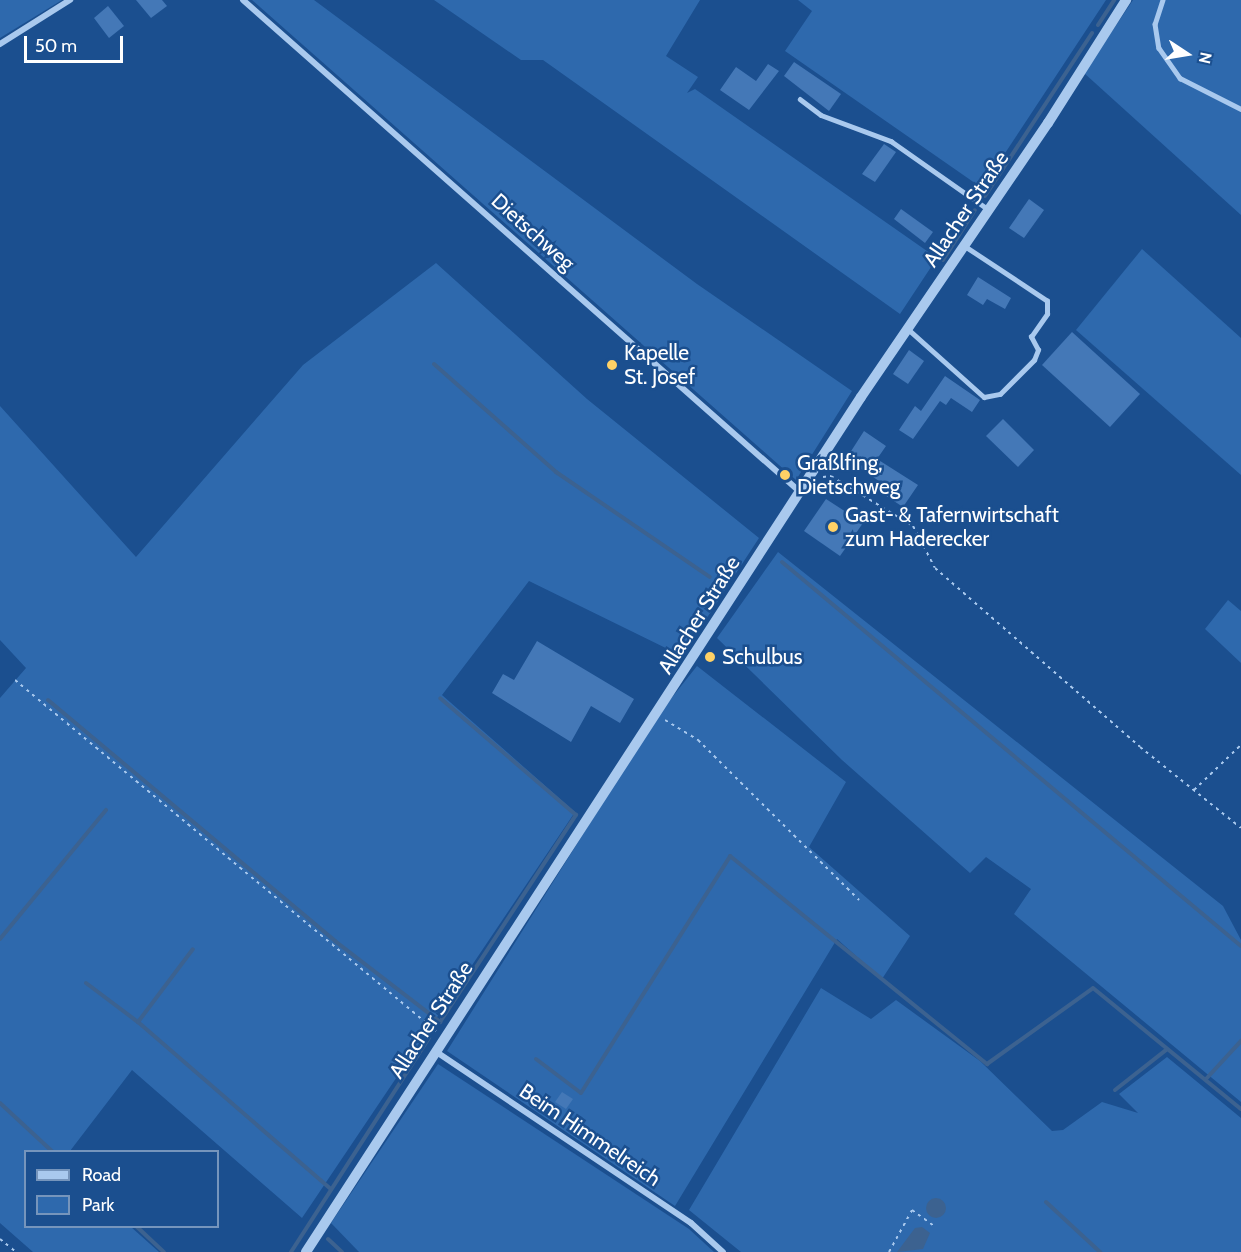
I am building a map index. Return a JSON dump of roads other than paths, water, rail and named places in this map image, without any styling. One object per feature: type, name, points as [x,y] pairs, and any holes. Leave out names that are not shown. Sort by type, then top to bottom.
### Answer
[{"type":"street","points":[[0,44],[70,0]]},
{"type":"street","name":"Dietschweg","points":[[243,0],[800,492]]},
{"type":"street","name":"Allacher Straße","points":[[306,1252],[443,1036],[658,715],[809,478],[989,210],[1126,0]]},
{"type":"street","name":"Beim Himmelreich","points":[[435,1051],[691,1223],[723,1252]]},
{"type":"lane","points":[[1163,0],[1155,24],[1159,48],[1180,78],[1241,109]]},
{"type":"lane","points":[[800,99],[821,116],[891,141],[989,210]]},
{"type":"lane","points":[[908,329],[984,397],[1000,394],[1034,360],[1038,350],[1031,337],[1047,314],[1047,301],[964,246]]},
{"type":"waterway","points":[[1098,25],[1114,0]]},
{"type":"waterway","points":[[985,196],[1092,33]]},
{"type":"waterway","points":[[943,260],[975,210]]},
{"type":"waterway","points":[[434,364],[556,472],[710,577]]},
{"type":"waterway","points":[[782,562],[1241,946]]},
{"type":"waterway","points":[[48,700],[335,941],[440,1022],[576,815],[440,698]]},
{"type":"waterway","points":[[0,939],[106,810]]},
{"type":"waterway","points":[[536,1059],[581,1093],[730,856],[987,1064],[1093,988],[1241,1109]]},
{"type":"waterway","points":[[138,1022],[193,949]]},
{"type":"waterway","points":[[86,983],[138,1022],[331,1189]]},
{"type":"waterway","points":[[291,1252],[429,1038]]},
{"type":"waterway","points":[[1206,1079],[1241,1041]]},
{"type":"waterway","points":[[1115,1090],[1166,1050]]},
{"type":"waterway","points":[[0,1103],[51,1150]]},
{"type":"waterway","points":[[1046,1202],[1100,1252]]},
{"type":"waterway","points":[[138,1228],[164,1252]]},
{"type":"waterway","points":[[328,1239],[342,1252]]},
{"type":"place","name":"Kapelle St. Josef","points":[[612,365]]},
{"type":"place","name":"Graßlfing, Dietschweg","points":[[785,475]]},
{"type":"place","name":"Gast- & Tafernwirtschaft zum Haderecker","points":[[833,527]]},
{"type":"place","name":"Schulbus","points":[[710,657]]}]
